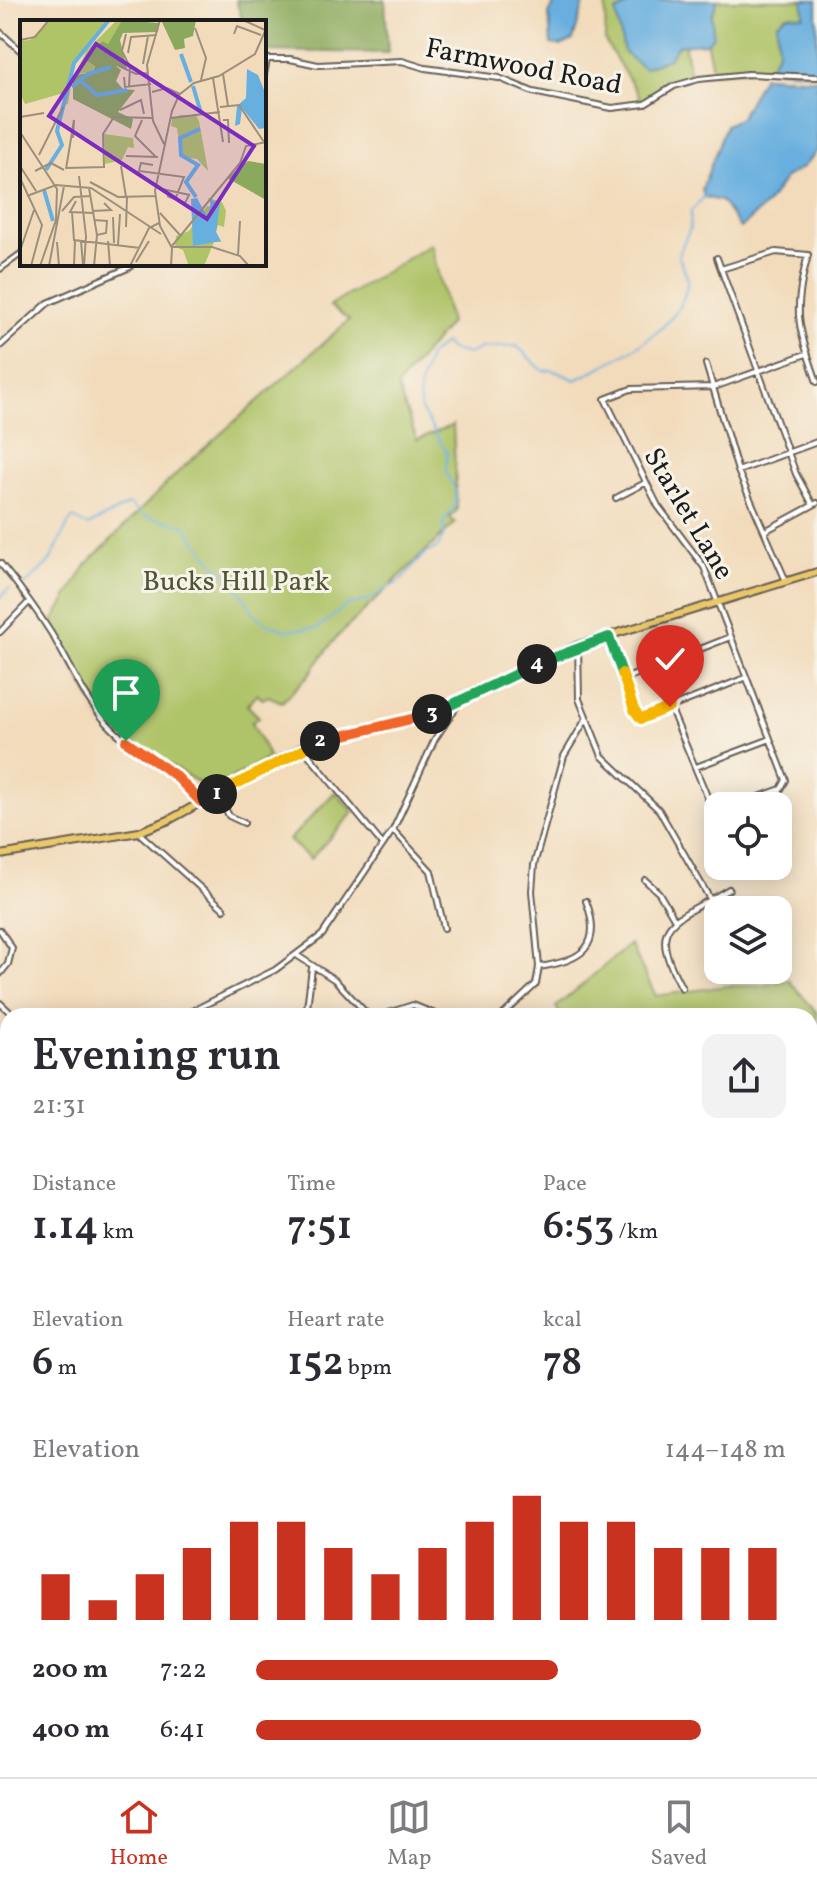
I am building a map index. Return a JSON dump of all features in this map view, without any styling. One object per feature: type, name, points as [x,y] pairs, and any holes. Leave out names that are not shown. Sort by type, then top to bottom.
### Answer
[{"type":"main road","points":[[0,855],[139,832],[302,747],[440,712],[578,645],[720,605],[817,572]]},
{"type":"street","points":[[0,32],[20,50]]},
{"type":"street","name":"Farmwood Road","points":[[266,60],[290,59],[318,65],[402,61],[425,68],[499,78],[533,92],[612,108],[645,104],[687,81],[748,74],[817,77]]},
{"type":"street","points":[[721,269],[776,252],[808,255],[798,291],[797,312],[806,354],[817,382]]},
{"type":"street","points":[[0,269],[20,254]]},
{"type":"street","points":[[717,258],[788,453],[815,504],[765,531]]},
{"type":"street","points":[[0,346],[48,303],[123,267],[130,267]]},
{"type":"street","points":[[714,387],[806,354]]},
{"type":"street","points":[[706,364],[738,471],[787,583]]},
{"type":"street","name":"Starlet Lane","points":[[714,387],[631,389],[605,399],[645,483],[658,506],[704,567],[720,605],[728,638],[785,785],[768,792]]},
{"type":"street","points":[[738,471],[817,442]]},
{"type":"street","points":[[616,498],[645,483]]},
{"type":"street","points":[[0,563],[107,723],[150,761],[176,776],[201,802]]},
{"type":"street","points":[[0,632],[28,603]]},
{"type":"street","points":[[609,637],[634,710],[641,719],[745,678]]},
{"type":"street","points":[[624,679],[728,638]]},
{"type":"street","points":[[578,645],[576,680],[586,719],[609,766],[666,820],[708,896]]},
{"type":"street","points":[[197,1008],[298,956],[322,935],[393,830],[435,739],[458,704]]},
{"type":"street","points":[[670,707],[707,792]]},
{"type":"street","points":[[512,1008],[532,991],[539,967],[532,891],[534,865],[564,756],[586,719]]},
{"type":"street","points":[[696,767],[768,740]]},
{"type":"street","points":[[302,747],[383,845]]},
{"type":"street","points":[[218,793],[229,816],[244,823]]},
{"type":"street","points":[[393,830],[431,871],[444,928]]},
{"type":"street","points":[[139,832],[224,909]]},
{"type":"street","points":[[645,880],[659,893],[675,920]]},
{"type":"street","points":[[717,896],[729,889]]},
{"type":"street","points":[[539,967],[573,962],[587,947],[591,913],[586,901]]},
{"type":"street","points":[[682,988],[667,960],[663,944],[665,930],[675,920],[704,903]]},
{"type":"street","points":[[0,930],[12,948],[8,964],[0,974]]},
{"type":"street","points":[[298,956],[312,968],[335,980],[361,1008]]},
{"type":"street","points":[[307,1008],[312,968]]},
{"type":"green space","points":[[236,0],[385,0],[388,53],[266,51],[266,20],[242,20]]},
{"type":"green space","points":[[606,0],[817,0],[817,72],[766,68],[713,73],[701,16],[682,29],[690,77],[673,82],[642,101],[605,41]]},
{"type":"green space","name":"Bucks Hill Park","points":[[431,244],[450,323],[397,386],[417,440],[453,425],[457,510],[450,517],[455,523],[336,638],[306,678],[282,702],[268,696],[263,699],[257,694],[247,705],[259,717],[252,722],[269,758],[211,790],[129,741],[92,702],[51,625],[86,565],[181,469],[349,320],[330,306]]},
{"type":"green space","points":[[335,792],[354,812],[310,859],[289,840]]},
{"type":"green space","points":[[630,944],[656,996],[726,986],[792,984],[813,1008],[557,1008]]},
{"type":"water","points":[[585,0],[573,40],[561,46],[551,44],[549,14],[556,1]]},
{"type":"water","points":[[626,0],[718,0],[712,15],[713,36],[707,43],[678,45],[669,58],[644,68],[624,53],[616,12],[627,6]]},
{"type":"water","points":[[803,0],[817,0],[817,73],[768,69],[778,51],[777,23],[787,15],[804,16]]},
{"type":"water","points":[[763,76],[817,79],[817,151],[803,167],[785,178],[767,204],[740,228],[721,201],[704,197],[702,189],[726,125],[740,118]]},
{"type":"waterway","points":[[144,516],[184,525],[215,565],[232,579],[254,613],[264,622],[285,630],[318,628],[347,605],[366,601],[402,580],[423,555],[438,547],[445,533],[443,524],[456,504],[455,489],[446,472],[447,453],[420,408],[419,389],[429,356],[444,343],[449,349],[468,354],[481,348],[517,346],[543,371],[552,370],[576,380],[625,354],[658,331],[682,302],[687,281],[678,255],[690,229],[691,211],[705,196]]},
{"type":"waterway","points":[[19,583],[26,584],[50,561],[69,522],[74,518],[88,526],[129,504],[140,514]]},
{"type":"waterway","points":[[0,597],[10,588]]},
{"type":"route","points":[[126,741],[150,761],[176,776],[201,802],[302,747],[440,712],[578,645],[609,637],[634,710],[641,719],[670,707]]}]
